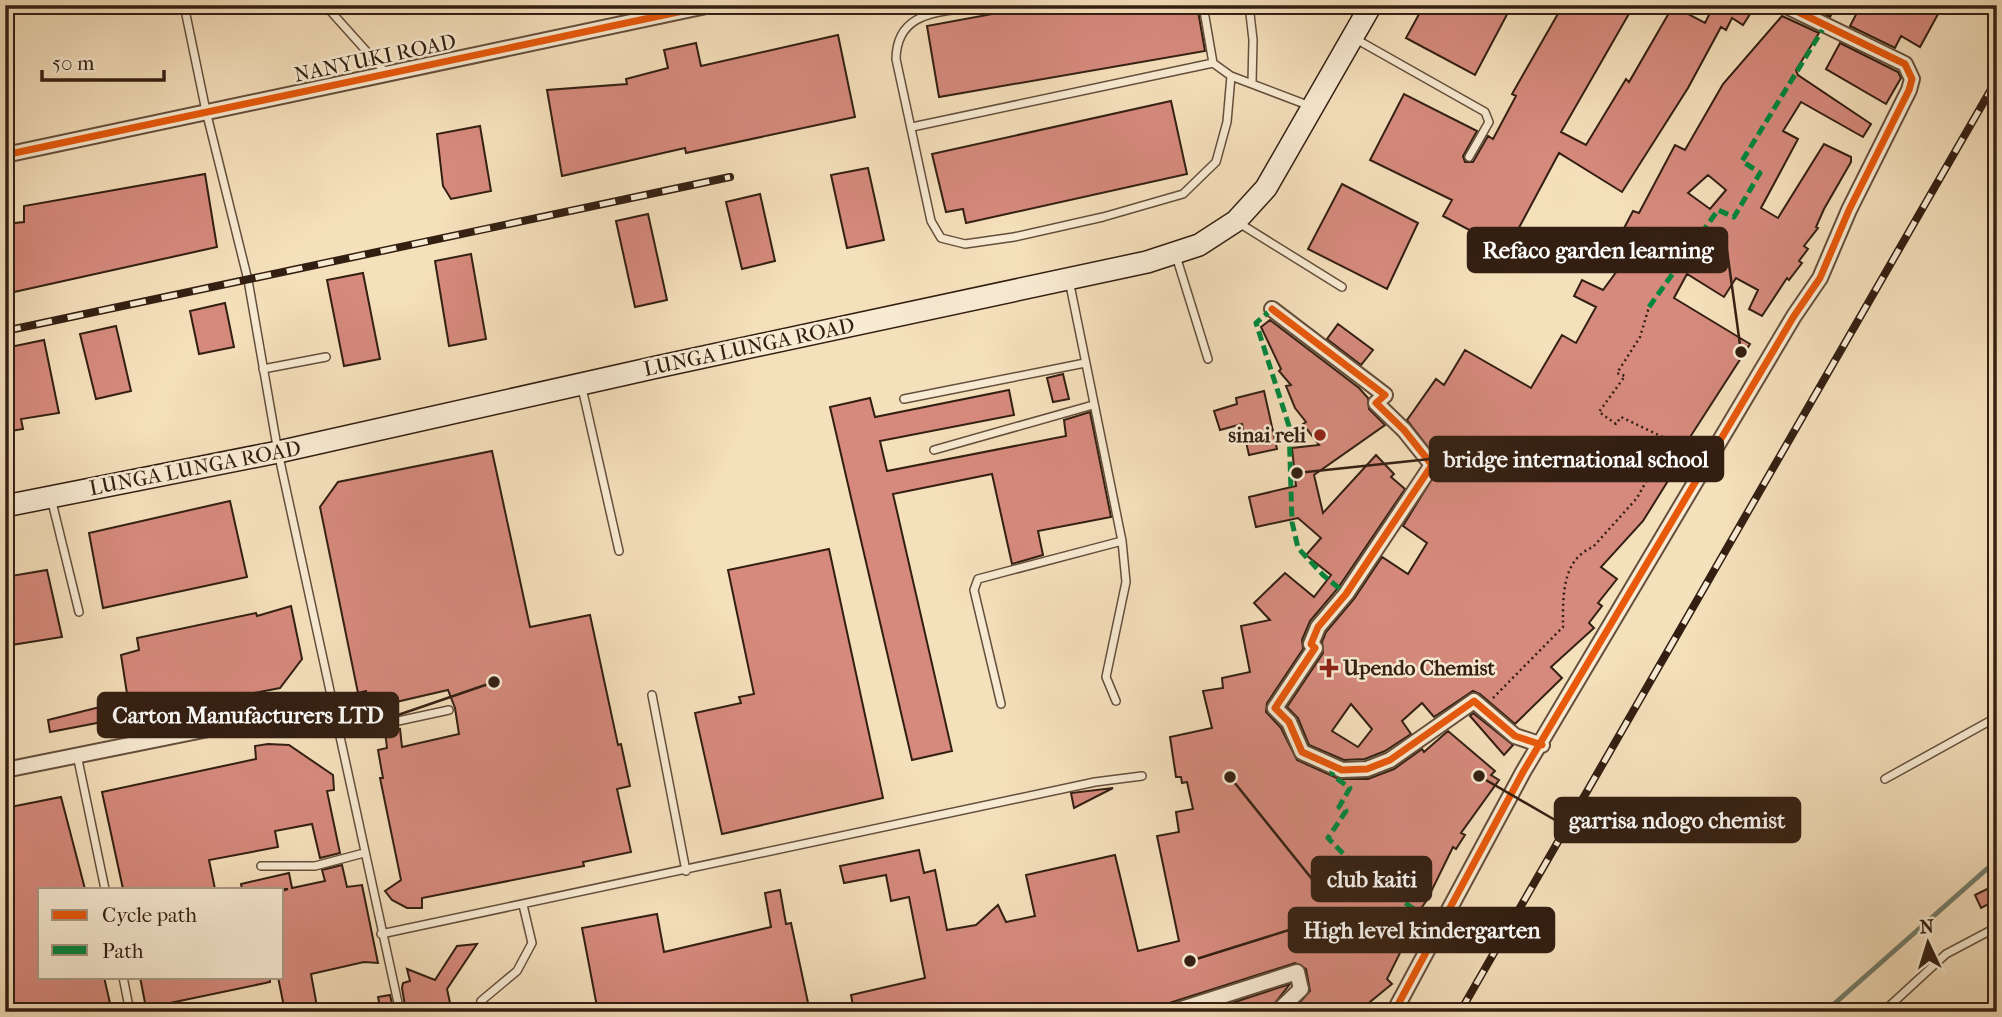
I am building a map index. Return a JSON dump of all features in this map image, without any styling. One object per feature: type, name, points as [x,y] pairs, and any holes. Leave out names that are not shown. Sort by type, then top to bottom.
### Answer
[{"type":"main road","name":"LUNGA LUNGA ROAD","points":[[5,506],[278,452],[1069,279],[1199,245],[1236,221],[1266,188],[1371,5]]},
{"type":"street","name":"NANYUKI ROAD","points":[[5,155],[711,5]]},
{"type":"street","points":[[1394,1012],[1523,772],[1542,745],[1794,316],[1820,278],[1849,210],[1909,90],[1912,79],[1905,64],[1784,5]]},
{"type":"street","points":[[1272,309],[1385,395],[1376,404],[1404,430],[1432,465],[1362,572],[1318,627],[1311,644],[1315,648],[1275,708],[1289,722],[1302,752],[1342,771],[1367,769],[1390,760],[1474,701],[1515,736],[1542,745]]},
{"type":"street","points":[[5,770],[332,704]]},
{"type":"street","points":[[1172,1012],[1297,972],[1301,989],[1277,1012]]},
{"type":"lane","points":[[184,5],[206,111],[248,280],[278,452],[400,1012]]},
{"type":"lane","points":[[325,5],[387,73]]},
{"type":"lane","points":[[981,5],[914,19],[905,27],[897,42],[896,59],[931,221],[941,238],[965,244],[1014,237],[1103,217],[1182,194],[1216,162],[1227,122],[1231,76]]},
{"type":"lane","points":[[1203,5],[1213,63],[1231,76],[1313,108]]},
{"type":"lane","points":[[1249,5],[1253,40],[1252,83]]},
{"type":"lane","points":[[1353,37],[1485,112],[1489,122],[1469,157]]},
{"type":"lane","points":[[912,127],[1213,63]]},
{"type":"lane","points":[[1236,221],[1342,287]]},
{"type":"lane","points":[[1175,253],[1208,359]]},
{"type":"lane","points":[[1069,279],[1122,541],[1126,582],[1106,677],[1116,701]]},
{"type":"lane","points":[[264,369],[326,357]]},
{"type":"lane","points":[[904,399],[1085,363]]},
{"type":"lane","points":[[582,384],[619,551]]},
{"type":"lane","points":[[934,450],[1093,405]]},
{"type":"lane","points":[[51,497],[79,612]]},
{"type":"lane","points":[[1001,704],[974,590],[978,579],[1122,541]]},
{"type":"lane","points":[[652,695],[686,871]]},
{"type":"lane","points":[[338,734],[450,710]]},
{"type":"lane","points":[[1885,779],[1997,717]]},
{"type":"lane","points":[[76,754],[104,888]]},
{"type":"lane","points":[[381,934],[1095,782],[1142,776]]},
{"type":"lane","points":[[261,866],[314,866],[364,853]]},
{"type":"lane","points":[[479,1012],[481,1001],[517,971],[532,943],[523,905]]},
{"type":"lane","points":[[1883,1012],[1946,954],[1997,927]]},
{"type":"lane","points":[[123,978],[130,1012]]},
{"type":"path","points":[[1483,708],[1563,627],[1564,580],[1584,550],[1593,547],[1637,498],[1669,440],[1621,417],[1616,424],[1599,412],[1625,376],[1617,373],[1640,337],[1649,307]]},
{"type":"building","points":[[1041,5],[1197,5],[1205,51],[939,97],[927,26]]},
{"type":"building","points":[[1424,5],[1512,5],[1475,75],[1406,38]]},
{"type":"building","points":[[1563,5],[1634,5],[1561,132],[1586,145],[1626,79],[1629,82],[1673,6],[1705,23],[1713,7],[1710,5],[1743,5],[1752,11],[1743,25],[1732,18],[1726,30],[1721,27],[1688,88],[1622,192],[1559,153],[1507,250],[1443,216],[1452,200],[1370,160],[1404,94],[1477,131],[1463,156],[1465,162],[1473,162],[1488,136],[1493,139],[1516,96],[1512,94]]},
{"type":"building","points":[[1806,5],[1837,5],[1830,17]]},
{"type":"building","points":[[1861,5],[1943,5],[1920,47],[1901,36],[1895,48],[1850,26]]},
{"type":"building","points":[[1782,16],[1819,33],[1796,70],[1798,75],[1871,124],[1863,137],[1801,102],[1783,131],[1798,139],[1761,208],[1778,218],[1824,144],[1851,157],[1851,162],[1824,209],[1816,227],[1818,228],[1804,246],[1808,249],[1799,261],[1802,263],[1789,280],[1787,278],[1762,316],[1749,309],[1758,290],[1736,278],[1724,297],[1687,274],[1674,298],[1750,344],[1683,448],[1685,450],[1671,476],[1643,521],[1601,567],[1617,579],[1598,603],[1602,606],[1589,623],[1594,628],[1551,667],[1562,678],[1515,724],[1473,691],[1434,717],[1422,703],[1402,721],[1411,734],[1385,751],[1365,759],[1344,760],[1309,745],[1298,718],[1287,707],[1323,653],[1322,642],[1326,632],[1354,599],[1382,557],[1408,574],[1427,543],[1403,526],[1441,464],[1407,420],[1436,379],[1444,385],[1465,350],[1531,388],[1562,335],[1576,343],[1596,307],[1574,296],[1582,280],[1603,290],[1622,264],[1613,259],[1621,234],[1633,211],[1639,213],[1675,145],[1685,150],[1723,84]],"holes":[[[1708,175],[1726,190],[1710,209],[1688,193]],[[1351,704],[1372,729],[1358,747],[1332,731]]]},
{"type":"building","points":[[838,35],[855,117],[686,153],[685,148],[562,176],[547,90],[627,84],[626,79],[668,68],[664,50],[696,43],[701,66]]},
{"type":"building","points":[[1840,43],[1898,72],[1901,78],[1886,104],[1826,69]]},
{"type":"building","points":[[1171,101],[1187,174],[966,223],[963,209],[946,212],[932,154]]},
{"type":"building","points":[[480,126],[491,191],[451,199],[443,186],[437,134]]},
{"type":"building","points":[[868,168],[884,240],[847,248],[831,175]]},
{"type":"building","points":[[205,174],[217,247],[5,294],[5,224],[24,222],[24,206]]},
{"type":"building","points":[[1342,184],[1418,223],[1387,289],[1308,249]]},
{"type":"building","points":[[760,194],[775,261],[742,269],[726,202]]},
{"type":"building","points":[[648,214],[667,300],[635,307],[616,221]]},
{"type":"building","points":[[471,254],[486,339],[449,346],[435,261]]},
{"type":"building","points":[[363,273],[380,359],[344,366],[327,280]]},
{"type":"building","points":[[225,303],[234,347],[199,354],[190,311]]},
{"type":"building","points":[[1270,320],[1359,388],[1368,398],[1369,409],[1385,425],[1314,475],[1323,513],[1376,455],[1394,474],[1391,477],[1405,489],[1338,588],[1310,621],[1302,640],[1303,649],[1267,703],[1266,712],[1281,728],[1297,760],[1339,779],[1368,779],[1394,769],[1422,749],[1424,752],[1448,731],[1495,771],[1491,775],[1499,780],[1461,833],[1465,835],[1456,849],[1453,847],[1427,900],[1395,945],[1402,949],[1387,979],[1392,984],[1370,1002],[1373,1004],[1365,1012],[1291,1012],[1310,991],[1306,969],[1295,963],[1169,1003],[1163,1012],[854,1012],[851,995],[925,978],[909,897],[891,901],[886,875],[844,883],[840,866],[919,850],[924,873],[935,870],[947,930],[976,925],[998,905],[1006,922],[1035,916],[1026,875],[1115,855],[1138,951],[1179,941],[1157,836],[1179,832],[1176,812],[1193,809],[1187,782],[1182,783],[1181,777],[1176,777],[1170,737],[1212,728],[1203,691],[1223,688],[1222,678],[1250,672],[1241,626],[1270,620],[1254,603],[1285,573],[1314,597],[1331,575],[1306,555],[1321,538],[1298,518],[1256,527],[1249,497],[1296,486],[1292,448],[1319,445],[1295,408],[1286,386],[1291,385],[1279,371],[1281,369],[1261,327]]},
{"type":"building","points":[[1338,324],[1373,350],[1361,365],[1327,339]]},
{"type":"building","points":[[116,326],[131,391],[96,399],[80,334]]},
{"type":"building","points":[[44,340],[59,413],[21,419],[23,429],[5,432],[5,348]]},
{"type":"building","points":[[1063,374],[1069,399],[1053,402],[1047,378]]},
{"type":"building","points":[[1009,390],[1014,415],[880,441],[887,471],[1066,436],[1064,420],[1090,412],[1111,517],[1038,531],[1043,555],[1012,564],[992,474],[893,494],[952,751],[912,760],[830,407],[870,398],[875,417]]},
{"type":"building","points":[[1264,391],[1277,449],[1249,455],[1242,424],[1220,430],[1214,411],[1237,404],[1236,398]]},
{"type":"building","points":[[492,451],[530,627],[590,615],[618,745],[621,744],[630,786],[617,789],[631,852],[583,862],[584,866],[422,898],[422,908],[407,908],[392,900],[385,891],[401,880],[380,778],[383,778],[378,750],[387,748],[385,731],[400,729],[402,747],[459,734],[455,708],[448,690],[370,708],[366,691],[358,693],[320,507],[338,482]]},
{"type":"building","points":[[230,501],[247,577],[103,608],[89,533]]},
{"type":"building","points":[[829,549],[883,798],[722,834],[695,713],[741,703],[739,697],[754,694],[728,570]]},
{"type":"building","points":[[47,570],[62,637],[5,646],[5,577]]},
{"type":"building","points":[[291,606],[302,659],[280,688],[50,732],[48,720],[128,700],[121,655],[139,650],[137,638],[256,613],[257,616]]},
{"type":"building","points":[[1473,713],[1513,745],[1504,755],[1470,716]]},
{"type":"building","points":[[289,745],[333,775],[334,790],[327,791],[340,853],[320,858],[312,824],[275,831],[278,847],[209,860],[215,888],[123,888],[102,792],[256,759],[255,746]]},
{"type":"building","points":[[1113,788],[1074,808],[1071,793]]},
{"type":"building","points":[[61,797],[85,888],[38,888],[38,978],[104,978],[112,1012],[5,1012],[5,808]]},
{"type":"building","points":[[342,865],[347,887],[362,885],[378,963],[364,962],[311,974],[318,1012],[285,1012],[278,978],[284,978],[284,890],[288,889],[242,888],[241,884],[289,873],[292,888],[325,881],[322,870]]},
{"type":"building","points":[[1997,884],[1997,900],[1981,908],[1975,895]]},
{"type":"building","points":[[780,890],[786,924],[791,923],[810,1012],[598,1012],[582,928],[657,914],[664,952],[771,927],[765,893]]},
{"type":"building","points":[[477,944],[447,989],[452,1012],[406,1012],[402,988],[403,983],[410,981],[407,969],[435,980],[457,946]]},
{"type":"building","points":[[140,978],[270,978],[270,982],[146,1008]]},
{"type":"building","points":[[1290,984],[1268,1012],[1204,1012]]},
{"type":"building","points":[[390,995],[394,1012],[381,1012],[378,997]]},
{"type":"waterway","points":[[1825,1012],[1997,860]]},
{"type":"railway","points":[[1460,1012],[1997,79]]},
{"type":"railway","points":[[5,331],[730,177]]},
{"type":"marked path","points":[[1649,307],[1718,210],[1734,217],[1760,173],[1742,161],[1826,24]]},
{"type":"marked path","points":[[1272,309],[1256,323],[1289,426],[1292,522],[1298,548],[1323,575],[1346,594]]},
{"type":"marked path","points":[[1331,766],[1333,776],[1350,788],[1339,807],[1346,811],[1328,838],[1361,872],[1441,928]]},
{"type":"cycle path","points":[[5,155],[711,5]]},
{"type":"cycle path","points":[[1394,1012],[1523,772],[1794,316],[1820,278],[1849,210],[1909,90],[1912,79],[1905,64],[1784,5]]},
{"type":"cycle path","points":[[1272,309],[1385,395],[1376,403],[1404,430],[1432,465],[1346,594],[1318,627],[1311,644],[1315,648],[1275,708],[1289,722],[1302,752],[1342,770],[1367,769],[1390,760],[1474,701],[1515,736],[1542,745]]},
{"type":"place","name":"Refaco garden learning","points":[[1741,352]]},
{"type":"place","name":"sinai reli","points":[[1320,435]]},
{"type":"place","name":"bridge international school","points":[[1297,473]]},
{"type":"place","name":"Upendo Chemist","points":[[1329,668]]},
{"type":"place","name":"Carton Manufacturers LTD","points":[[494,682]]},
{"type":"place","name":"garrisa ndogo chemist","points":[[1479,776]]},
{"type":"place","name":"club kaiti","points":[[1230,777]]},
{"type":"place","name":"High level kindergarten","points":[[1190,961]]}]
